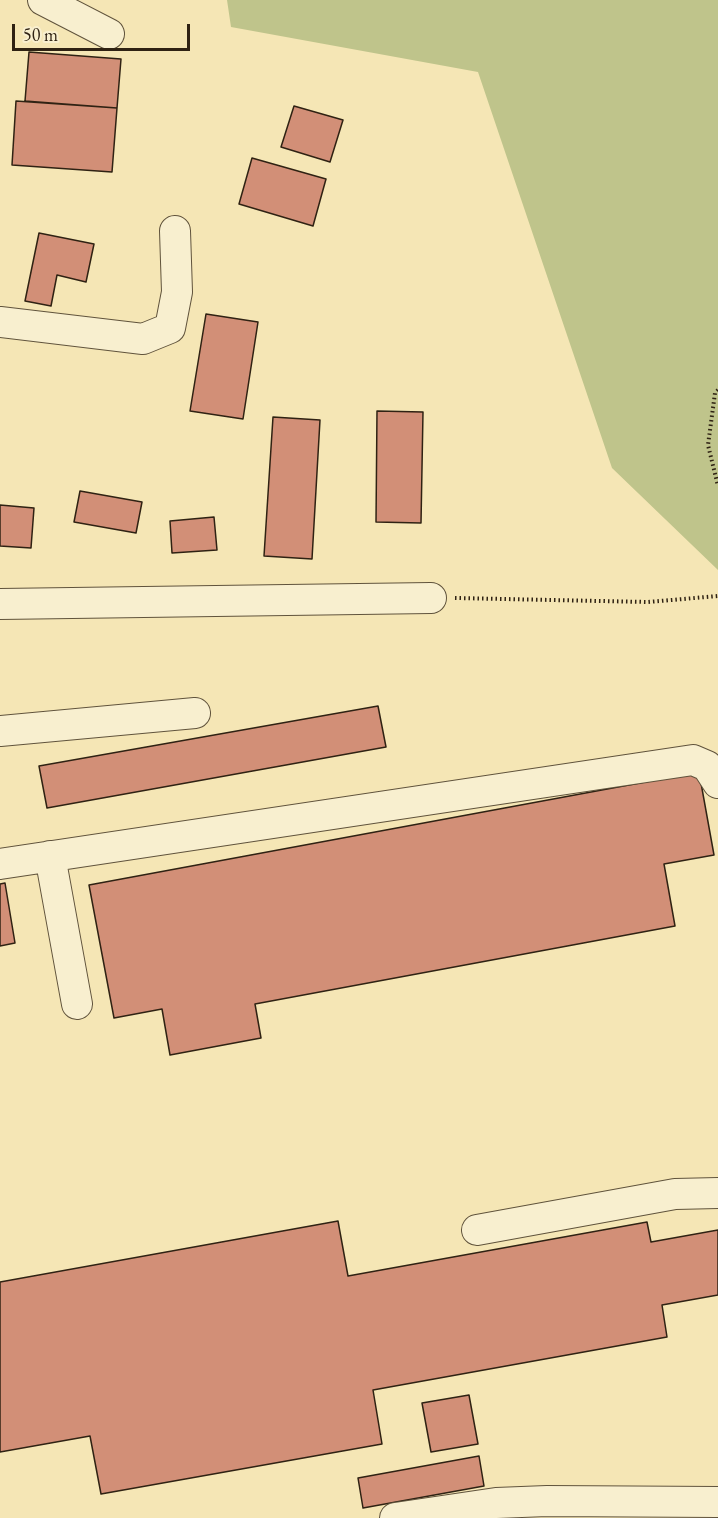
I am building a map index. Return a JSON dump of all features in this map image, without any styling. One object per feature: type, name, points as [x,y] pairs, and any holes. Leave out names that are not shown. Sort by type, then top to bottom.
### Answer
[{"type":"street","points":[[43,0],[109,34]]},
{"type":"street","points":[[0,322],[143,339],[170,328],[177,292],[175,231]]},
{"type":"street","points":[[0,604],[431,598]]},
{"type":"street","points":[[0,731],[195,713]]},
{"type":"street","points":[[0,864],[693,760],[706,766],[718,783]]},
{"type":"street","points":[[50,856],[77,1004]]},
{"type":"street","points":[[477,1230],[675,1194],[718,1193]]},
{"type":"street","points":[[395,1518],[496,1503],[718,1502]]},
{"type":"path","points":[[718,390],[715,393],[708,445],[718,486]]},
{"type":"path","points":[[431,598],[648,602],[718,596]]},
{"type":"green space","points":[[227,0],[718,0],[718,570],[612,468],[478,72],[231,27]]},
{"type":"building","points":[[29,52],[121,59],[117,108],[25,101]]},
{"type":"building","points":[[16,101],[117,108],[112,172],[12,165]]},
{"type":"building","points":[[294,106],[343,120],[330,162],[281,147]]},
{"type":"building","points":[[252,158],[326,179],[313,226],[239,204]]},
{"type":"building","points":[[39,233],[94,244],[86,282],[57,275],[51,306],[25,301]]},
{"type":"building","points":[[206,314],[258,322],[243,419],[190,411]]},
{"type":"building","points":[[377,411],[423,412],[421,523],[376,522]]},
{"type":"building","points":[[273,417],[320,420],[312,559],[264,556]]},
{"type":"building","points":[[80,491],[142,502],[136,533],[74,522]]},
{"type":"building","points":[[0,505],[34,508],[31,548],[0,546]]},
{"type":"building","points":[[214,517],[217,550],[172,553],[170,521]]},
{"type":"building","points":[[378,706],[386,747],[47,808],[39,766]]},
{"type":"building","points":[[699,772],[714,855],[664,864],[675,926],[255,1004],[261,1038],[170,1055],[162,1009],[114,1018],[89,885]]},
{"type":"building","points":[[5,883],[15,943],[0,946],[0,884]]},
{"type":"building","points":[[338,1221],[348,1276],[647,1222],[651,1242],[718,1230],[718,1295],[662,1305],[667,1337],[373,1390],[382,1444],[101,1494],[90,1436],[0,1452],[0,1282]]},
{"type":"building","points":[[469,1395],[478,1444],[431,1452],[422,1403]]},
{"type":"building","points":[[479,1456],[484,1486],[363,1508],[358,1478]]}]
